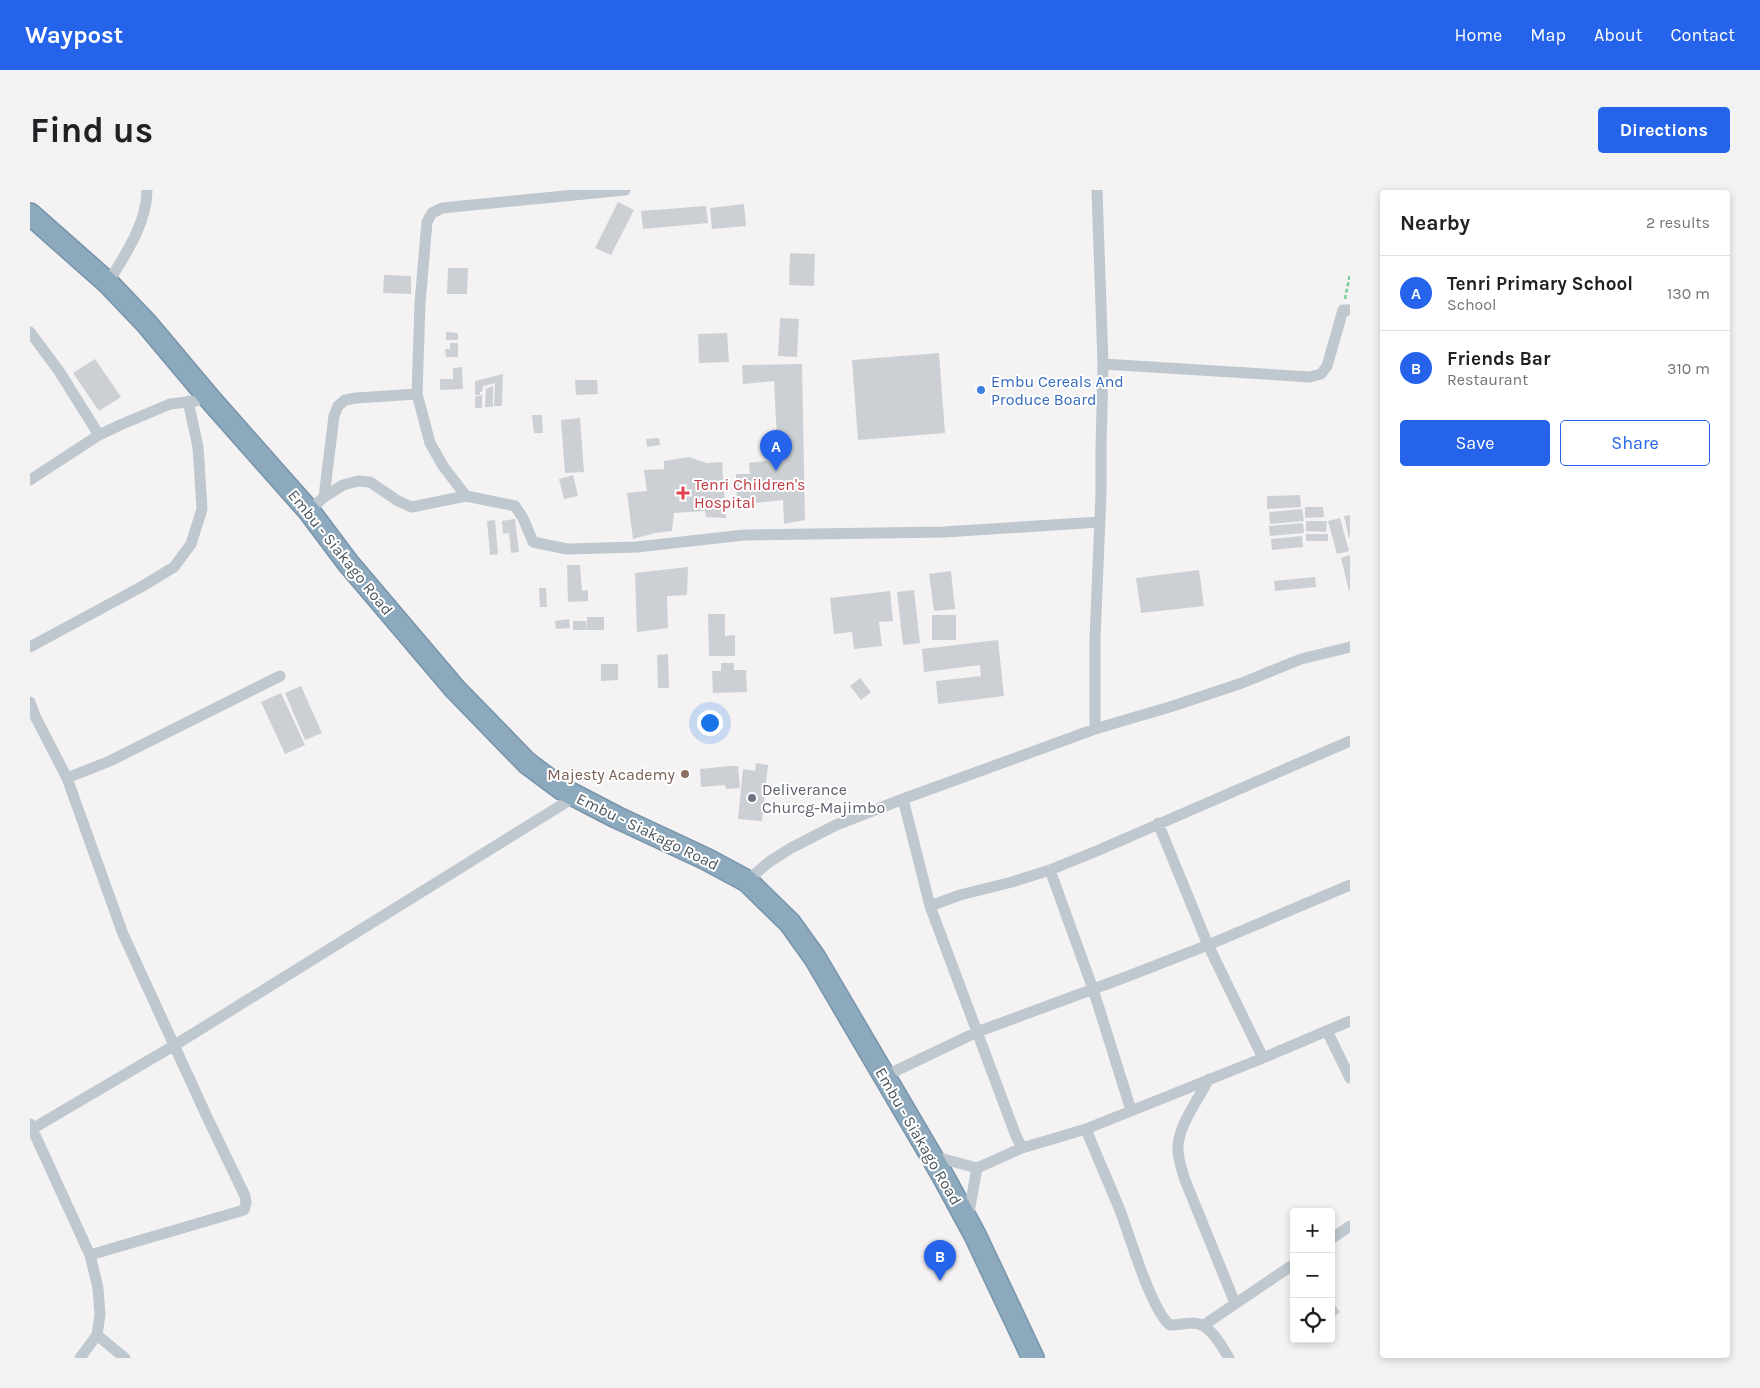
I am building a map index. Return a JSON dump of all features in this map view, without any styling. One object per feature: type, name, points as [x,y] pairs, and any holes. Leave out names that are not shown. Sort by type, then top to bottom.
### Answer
[{"type":"highway","name":"Embu - Siakago Road","points":[[30,214],[108,283],[154,331],[210,399],[316,504],[348,563],[455,689],[528,763],[576,796],[616,817],[706,858],[747,881],[790,922],[815,958],[968,1221],[1033,1358]]},
{"type":"street","points":[[108,283],[125,255],[138,228],[147,202],[147,190]]},
{"type":"street","points":[[466,496],[443,466],[430,443],[417,394],[420,303],[428,222],[432,213],[442,208],[625,190]]},
{"type":"street","points":[[1095,729],[1095,639],[1100,522],[1103,364],[1097,190]]},
{"type":"street","points":[[1103,364],[1310,377],[1320,374],[1327,366],[1346,310]]},
{"type":"street","points":[[30,332],[59,371],[99,435]]},
{"type":"street","points":[[316,504],[334,416],[338,406],[345,400],[356,398],[417,394]]},
{"type":"street","points":[[30,480],[99,435],[170,404],[210,399]]},
{"type":"street","points":[[30,647],[174,567],[192,544],[202,509],[198,447],[188,401]]},
{"type":"street","points":[[316,504],[343,485],[358,481],[370,482],[398,501],[412,507],[466,496],[515,506],[523,518],[533,542],[567,549],[637,547],[744,535],[944,532],[1100,522]]},
{"type":"street","points":[[747,881],[769,862],[791,848],[836,825],[903,799],[1095,729],[1242,683],[1301,659],[1350,647]]},
{"type":"street","points":[[67,778],[110,761],[280,676]]},
{"type":"street","points":[[30,702],[32,718],[67,778],[123,934],[245,1196],[246,1203],[244,1210],[90,1255]]},
{"type":"street","points":[[930,906],[960,894],[1012,882],[1050,870],[1350,741]]},
{"type":"street","points":[[80,1358],[97,1335],[100,1300],[90,1255],[31,1127],[175,1045],[576,796]]},
{"type":"street","points":[[903,799],[930,906],[1022,1148]]},
{"type":"street","points":[[1158,824],[1208,945],[1263,1058]]},
{"type":"street","points":[[1050,870],[1093,989],[1131,1110]]},
{"type":"street","points":[[885,1076],[977,1032],[1208,945],[1350,885]]},
{"type":"street","points":[[931,1156],[977,1168],[1022,1148],[1086,1128],[1263,1058],[1350,1021]]},
{"type":"street","points":[[1327,1031],[1350,1078]]},
{"type":"street","points":[[1209,1079],[1183,1127],[1178,1145],[1179,1161],[1235,1303]]},
{"type":"street","points":[[1086,1128],[1121,1212],[1155,1304],[1165,1321],[1170,1325],[1194,1323],[1204,1325],[1229,1358]]},
{"type":"street","points":[[968,1221],[977,1168]]},
{"type":"street","points":[[1335,1235],[1350,1226]]},
{"type":"street","points":[[1204,1325],[1290,1267]]},
{"type":"street","points":[[97,1335],[125,1358]]},
{"type":"path","points":[[1346,310],[1350,274]]},
{"type":"building","points":[[618,202],[634,210],[611,255],[595,248]]},
{"type":"building","points":[[744,204],[746,226],[712,229],[710,208]]},
{"type":"building","points":[[706,206],[708,223],[643,229],[641,211]]},
{"type":"building","points":[[790,253],[815,254],[814,286],[789,285]]},
{"type":"building","points":[[448,268],[468,268],[467,294],[447,294]]},
{"type":"building","points":[[384,275],[411,276],[411,294],[383,293]]},
{"type":"building","points":[[780,318],[799,319],[797,357],[778,356]]},
{"type":"building","points":[[446,332],[458,333],[458,340],[446,340]]},
{"type":"building","points":[[727,333],[729,362],[699,363],[698,334]]},
{"type":"building","points":[[450,343],[458,343],[458,357],[446,357],[445,349],[450,349]]},
{"type":"building","points":[[939,353],[945,433],[858,440],[852,360]]},
{"type":"building","points":[[95,359],[121,397],[99,411],[73,373]]},
{"type":"building","points":[[802,364],[805,520],[784,524],[783,500],[737,505],[736,474],[750,474],[749,463],[778,459],[774,381],[743,384],[742,365]]},
{"type":"building","points":[[462,367],[463,389],[440,390],[440,379],[453,379],[453,368]]},
{"type":"building","points":[[503,374],[502,406],[494,406],[495,383],[483,386],[480,395],[475,395],[475,381]]},
{"type":"building","points":[[575,380],[597,380],[598,394],[576,395]]},
{"type":"building","points":[[493,386],[493,407],[485,407],[486,389]]},
{"type":"building","points":[[482,395],[482,408],[475,408],[475,397]]},
{"type":"building","points":[[532,415],[542,415],[543,433],[534,433]]},
{"type":"building","points":[[580,418],[584,472],[565,473],[561,420]]},
{"type":"building","points":[[659,438],[660,445],[647,447],[646,439]]},
{"type":"building","name":"Tenri Children's Hospital","points":[[689,457],[707,463],[722,462],[726,518],[706,517],[705,511],[674,513],[672,531],[633,539],[627,493],[647,491],[644,470],[664,469],[664,461]]},
{"type":"building","points":[[573,475],[578,496],[564,499],[559,479]]},
{"type":"building","points":[[1300,495],[1301,507],[1267,509],[1267,496]]},
{"type":"building","points":[[1305,507],[1323,507],[1324,517],[1305,518]]},
{"type":"building","points":[[1302,509],[1304,521],[1270,524],[1269,512]]},
{"type":"building","points":[[1350,515],[1350,537],[1349,538],[1344,516]]},
{"type":"building","points":[[1340,518],[1349,551],[1337,554],[1328,521]]},
{"type":"building","points":[[515,519],[519,552],[511,553],[509,533],[503,534],[502,521]]},
{"type":"building","points":[[495,520],[498,554],[490,555],[487,521]]},
{"type":"building","points":[[1306,521],[1327,521],[1326,532],[1306,531]]},
{"type":"building","points":[[1303,523],[1304,533],[1270,536],[1269,526]]},
{"type":"building","points":[[1306,534],[1328,534],[1328,541],[1306,541]]},
{"type":"building","points":[[1302,536],[1303,547],[1272,550],[1271,539]]},
{"type":"building","points":[[1350,555],[1350,591],[1349,591],[1341,558]]},
{"type":"building","points":[[567,565],[580,565],[582,591],[588,590],[588,601],[568,602]]},
{"type":"building","points":[[688,567],[687,595],[667,596],[668,628],[637,632],[635,573]]},
{"type":"building","points":[[1199,570],[1204,606],[1141,613],[1136,578]]},
{"type":"building","points":[[951,571],[955,609],[934,611],[929,574]]},
{"type":"building","points":[[1315,577],[1316,587],[1275,591],[1274,581]]},
{"type":"building","points":[[539,588],[546,588],[547,607],[540,607]]},
{"type":"building","points":[[914,590],[920,643],[903,645],[897,592]]},
{"type":"building","points":[[890,591],[893,621],[879,622],[882,646],[854,649],[852,632],[834,634],[830,598]]},
{"type":"building","points":[[708,614],[725,614],[725,636],[735,635],[735,656],[709,656]]},
{"type":"building","points":[[932,615],[956,615],[956,640],[932,640]]},
{"type":"building","points":[[587,617],[604,617],[604,630],[587,630]]},
{"type":"building","points":[[569,619],[570,628],[556,629],[555,621]]},
{"type":"building","points":[[573,621],[586,621],[587,630],[573,630]]},
{"type":"building","points":[[998,640],[1004,696],[938,704],[936,681],[981,676],[980,665],[924,672],[922,649]]},
{"type":"building","points":[[668,654],[669,688],[658,688],[657,655]]},
{"type":"building","points":[[721,663],[734,663],[734,670],[746,670],[747,692],[713,693],[712,671],[721,671]]},
{"type":"building","points":[[601,664],[618,664],[618,680],[601,681]]},
{"type":"building","points":[[860,678],[871,692],[861,700],[850,686]]},
{"type":"building","points":[[301,686],[322,733],[305,740],[285,693]]},
{"type":"building","points":[[281,693],[305,745],[285,754],[261,702]]},
{"type":"building","points":[[756,763],[768,765],[762,821],[738,819],[743,769],[755,771]]},
{"type":"building","points":[[738,766],[740,788],[726,789],[725,785],[701,787],[700,769]]},
{"type":"building","points":[[1335,1305],[1340,1312],[1335,1316]]},
{"type":"place","name":"Embu Cereals And Produce Board","points":[[981,390]]},
{"type":"place","name":"Tenri Primary School","points":[[776,471]]},
{"type":"place","name":"Tenri Children's Hospital","points":[[683,493]]},
{"type":"place","name":"Majesty Academy","points":[[685,774]]},
{"type":"place","name":"Deliverance Churcg-Majimbo","points":[[752,798]]},
{"type":"place","name":"Friends Bar","points":[[940,1281]]}]
